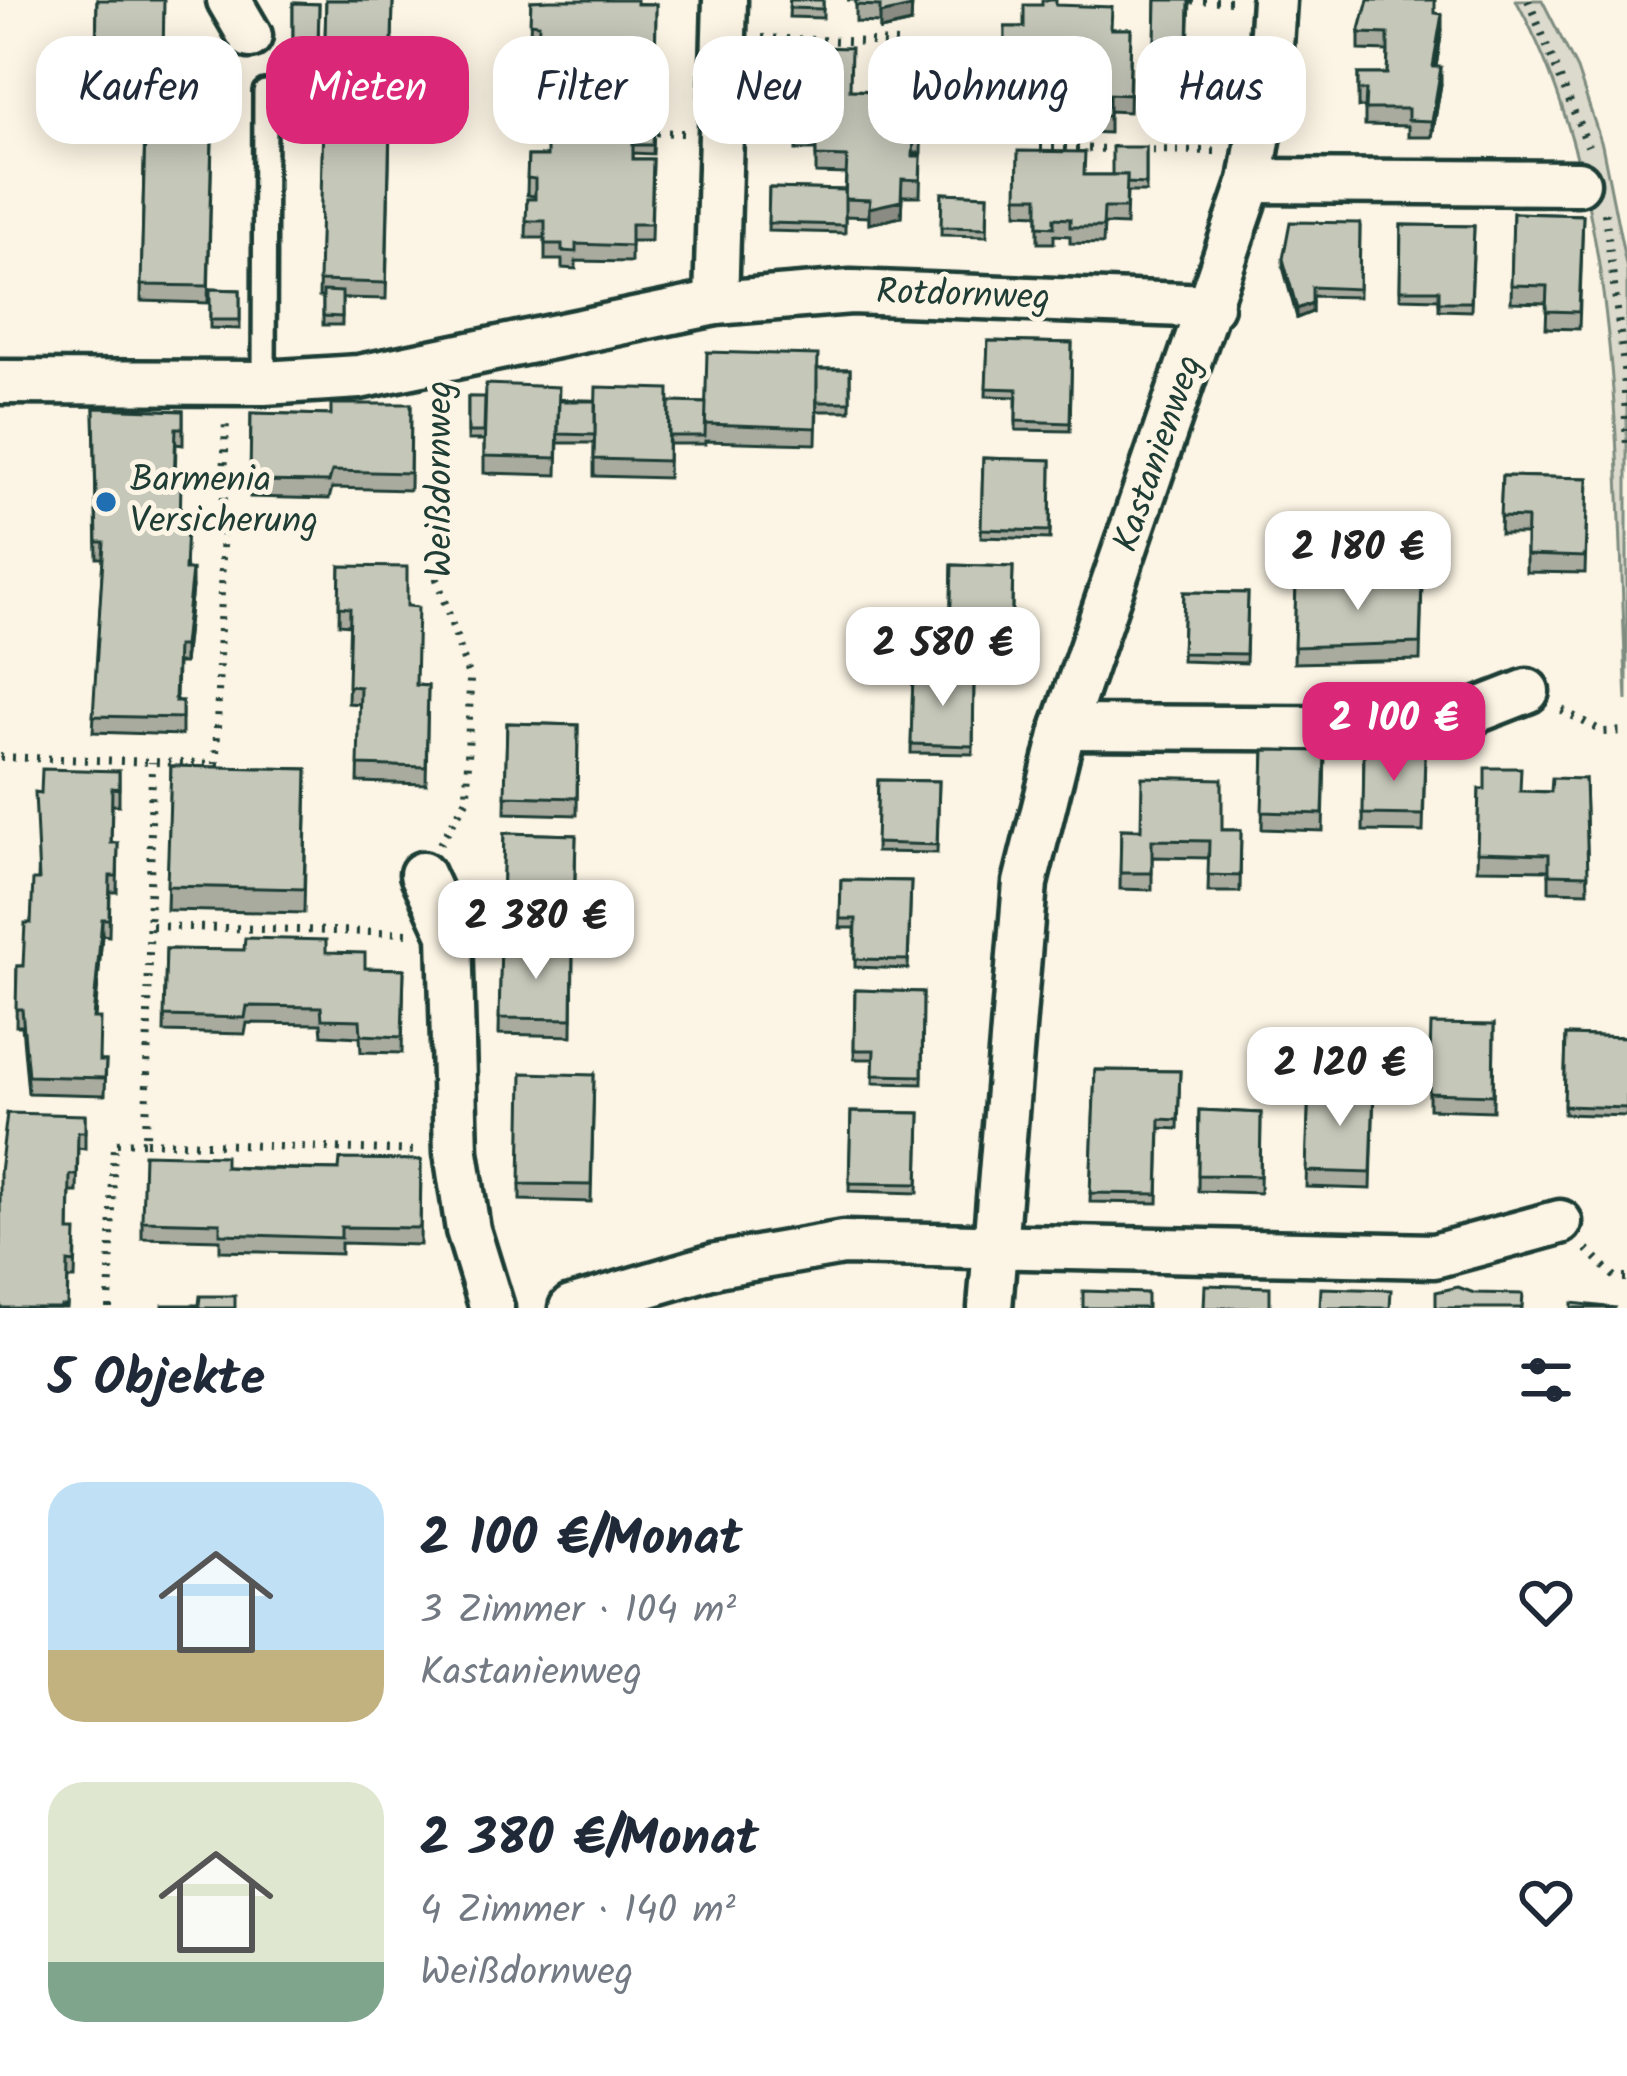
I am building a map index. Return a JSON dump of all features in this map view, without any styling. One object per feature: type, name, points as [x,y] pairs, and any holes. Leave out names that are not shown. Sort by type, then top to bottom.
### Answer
[{"type":"street","points":[[724,36],[725,0]]},
{"type":"street","name":"Kastanienweg","points":[[990,1308],[1025,883],[1064,727],[1255,166],[1274,1]]},
{"type":"street","points":[[716,304],[720,144]]},
{"type":"street","points":[[1255,166],[1578,183]]},
{"type":"street","name":"Rotdornweg","points":[[0,382],[264,383],[359,377],[716,304],[851,292],[1211,305]]},
{"type":"street","points":[[1064,727],[1430,729],[1527,692]]},
{"type":"street","points":[[422,874],[450,934],[456,1152],[468,1230],[492,1308]]},
{"type":"street","points":[[572,1308],[718,1265],[844,1243],[992,1250],[1434,1256],[1560,1222]]},
{"type":"lane","points":[[264,383],[265,92]]},
{"type":"path","points":[[1167,0],[1274,1]]},
{"type":"path","points":[[1040,148],[1255,166]]},
{"type":"path","name":"Weißdornweg","points":[[422,874],[467,799],[470,679],[437,579],[440,360]]},
{"type":"path","points":[[0,757],[216,764],[225,448]]},
{"type":"path","points":[[1527,692],[1603,732],[1627,731]]},
{"type":"path","points":[[146,1142],[152,762]]},
{"type":"path","points":[[152,926],[450,934]]},
{"type":"path","points":[[109,1308],[114,1143],[456,1152]]},
{"type":"path","points":[[1560,1222],[1616,1278],[1627,1278]]},
{"type":"shaded area","points":[[1516,0],[1542,0],[1577,69],[1602,145],[1627,270],[1627,701],[1616,433],[1597,251],[1578,163],[1552,79]]},
{"type":"building","points":[[97,0],[164,0],[163,36],[96,36]]},
{"type":"building","points":[[326,0],[393,0],[392,36],[325,36]]},
{"type":"building","points":[[790,0],[823,0],[823,9],[789,8]]},
{"type":"building","points":[[856,0],[912,0],[911,7],[880,14],[880,6],[856,5]]},
{"type":"building","points":[[1042,0],[1056,0],[1056,5],[1112,7],[1111,29],[1131,29],[1129,95],[1112,94],[1112,36],[1005,36],[1005,27],[1024,27],[1024,5],[1042,5]]},
{"type":"building","points":[[1156,0],[1189,0],[1188,36],[1155,36]]},
{"type":"building","points":[[1368,0],[1435,0],[1435,13],[1442,14],[1433,67],[1441,67],[1432,121],[1408,120],[1408,109],[1365,109],[1366,90],[1358,90],[1358,74],[1387,74],[1388,53],[1388,34],[1359,33]]},
{"type":"building","points":[[531,1],[656,4],[656,36],[538,36],[539,24],[530,23]]},
{"type":"building","points":[[293,3],[319,4],[318,36],[293,36]]},
{"type":"building","points":[[844,48],[851,48],[850,90],[868,91],[868,144],[914,144],[913,156],[921,156],[920,180],[902,179],[901,201],[869,208],[870,200],[845,199],[847,157],[816,156],[816,144],[844,144]]},
{"type":"building","points":[[145,144],[212,144],[208,286],[141,285]]},
{"type":"building","points":[[322,144],[389,144],[386,283],[319,281]]},
{"type":"building","points":[[547,144],[633,144],[633,159],[653,159],[651,224],[631,224],[631,246],[576,244],[576,252],[562,251],[562,244],[545,244],[545,221],[526,221],[527,199],[535,199],[535,179],[527,178],[528,156],[547,156]]},
{"type":"building","points":[[1112,147],[1146,147],[1146,184],[1127,183],[1127,175],[1112,175]]},
{"type":"building","points":[[1018,151],[1085,152],[1084,175],[1127,175],[1126,208],[1104,208],[1103,227],[1070,227],[1070,219],[1054,218],[1054,227],[1038,226],[1038,197],[1017,197]]},
{"type":"building","points":[[769,188],[845,190],[845,225],[768,223]]},
{"type":"building","points":[[942,193],[988,195],[987,228],[941,227]]},
{"type":"building","points":[[1513,213],[1583,215],[1579,312],[1546,311],[1547,286],[1511,285]]},
{"type":"building","points":[[1290,222],[1360,223],[1359,289],[1312,287],[1312,303],[1297,309],[1283,259]]},
{"type":"building","points":[[1401,225],[1474,226],[1471,302],[1439,302],[1439,290],[1400,290]]},
{"type":"building","points":[[210,289],[240,290],[240,320],[210,320]]},
{"type":"building","points":[[323,291],[342,292],[342,317],[323,316]]},
{"type":"building","points":[[988,341],[1072,343],[1070,423],[1016,421],[1017,389],[986,388]]},
{"type":"building","points":[[707,352],[818,355],[816,428],[705,424]]},
{"type":"building","points":[[817,369],[850,369],[850,402],[817,402]]},
{"type":"building","points":[[486,384],[559,387],[557,458],[484,456]]},
{"type":"building","points":[[596,387],[669,389],[668,461],[594,459]]},
{"type":"building","points":[[468,397],[485,397],[484,432],[468,432]]},
{"type":"building","points":[[559,401],[595,401],[595,435],[558,434]]},
{"type":"building","points":[[669,402],[706,403],[705,436],[669,436]]},
{"type":"building","points":[[331,404],[411,404],[410,473],[332,471],[329,482],[250,481],[251,413],[331,415]]},
{"type":"building","points":[[94,408],[183,411],[183,428],[176,428],[174,483],[181,483],[180,527],[187,527],[185,570],[192,570],[184,646],[177,646],[175,701],[182,701],[182,718],[93,716],[104,542],[97,542]]},
{"type":"building","points":[[983,458],[1051,460],[1050,531],[981,529]]},
{"type":"building","points":[[1502,476],[1588,478],[1585,557],[1526,555],[1527,518],[1500,517]]},
{"type":"building","points":[[952,565],[1013,567],[1011,638],[950,636]]},
{"type":"building","points":[[340,566],[407,567],[407,606],[418,607],[416,685],[428,686],[426,767],[358,765],[360,687],[348,686],[350,608],[339,607]]},
{"type":"building","points":[[1422,580],[1420,643],[1294,647],[1296,583]]},
{"type":"building","points":[[1184,592],[1248,593],[1246,654],[1182,653]]},
{"type":"building","points":[[913,673],[974,674],[973,746],[911,744]]},
{"type":"building","points":[[507,723],[578,725],[577,798],[505,796]]},
{"type":"building","points":[[1264,750],[1325,751],[1323,814],[1262,812]]},
{"type":"building","points":[[1364,753],[1425,754],[1423,815],[1363,814]]},
{"type":"building","points":[[171,766],[307,769],[304,889],[167,886]]},
{"type":"building","points":[[1485,768],[1521,768],[1520,791],[1551,792],[1552,778],[1585,779],[1588,875],[1549,874],[1549,854],[1477,852],[1479,789],[1485,789]]},
{"type":"building","points":[[42,769],[119,771],[119,789],[112,788],[111,843],[118,843],[117,876],[110,876],[109,919],[102,919],[93,1018],[100,1018],[99,1061],[106,1061],[105,1078],[28,1076],[22,1009],[16,1009],[17,966],[23,966],[25,923],[31,923],[33,880],[39,880],[35,792],[41,793]]},
{"type":"building","points":[[1142,777],[1222,779],[1222,830],[1241,830],[1240,876],[1208,875],[1209,841],[1152,840],[1152,873],[1120,873],[1121,829],[1141,830]]},
{"type":"building","points":[[878,780],[939,781],[937,845],[876,843]]},
{"type":"building","points":[[504,833],[576,835],[574,908],[502,907]]},
{"type":"building","points":[[841,880],[911,881],[908,960],[855,959],[856,919],[840,919]]},
{"type":"building","points":[[245,938],[326,940],[326,952],[365,953],[365,968],[404,969],[402,1037],[361,1035],[360,1020],[322,1019],[321,1007],[247,1006],[245,1018],[164,1016],[166,949],[244,950]]},
{"type":"building","points":[[501,944],[573,946],[572,1019],[499,1018]]},
{"type":"building","points":[[855,990],[923,992],[922,1076],[873,1075],[874,1050],[854,1050]]},
{"type":"building","points":[[1431,1024],[1494,1025],[1493,1095],[1429,1093]]},
{"type":"building","points":[[1566,1035],[1627,1037],[1627,1108],[1564,1106]]},
{"type":"building","points":[[1095,1070],[1180,1071],[1178,1120],[1160,1119],[1158,1194],[1090,1193]]},
{"type":"building","points":[[522,1073],[594,1075],[591,1185],[520,1184]]},
{"type":"building","points":[[1309,1085],[1374,1087],[1371,1173],[1306,1171]]},
{"type":"building","points":[[1199,1110],[1261,1113],[1260,1176],[1198,1175]]},
{"type":"building","points":[[851,1112],[920,1113],[918,1184],[849,1183]]},
{"type":"building","points":[[7,1113],[85,1115],[85,1132],[78,1132],[77,1175],[70,1175],[69,1231],[76,1231],[75,1263],[68,1262],[67,1306],[0,1308],[0,1172]]},
{"type":"building","points":[[144,1154],[225,1156],[225,1167],[264,1169],[339,1170],[340,1159],[421,1160],[420,1228],[341,1227],[341,1238],[220,1234],[220,1223],[142,1221]]},
{"type":"building","points":[[1205,1285],[1270,1287],[1270,1308],[1204,1308]]},
{"type":"building","points":[[1458,1287],[1474,1293],[1523,1294],[1522,1308],[1436,1308],[1436,1292]]},
{"type":"building","points":[[1321,1288],[1391,1290],[1390,1308],[1320,1308]]},
{"type":"building","points":[[1083,1291],[1147,1293],[1147,1308],[1083,1308]]},
{"type":"building","points":[[200,1296],[235,1296],[235,1308],[163,1308],[199,1305]]},
{"type":"building","points":[[1572,1303],[1616,1308],[1572,1308]]},
{"type":"place","name":"Barmenia Versicherung","points":[[106,502]]}]
